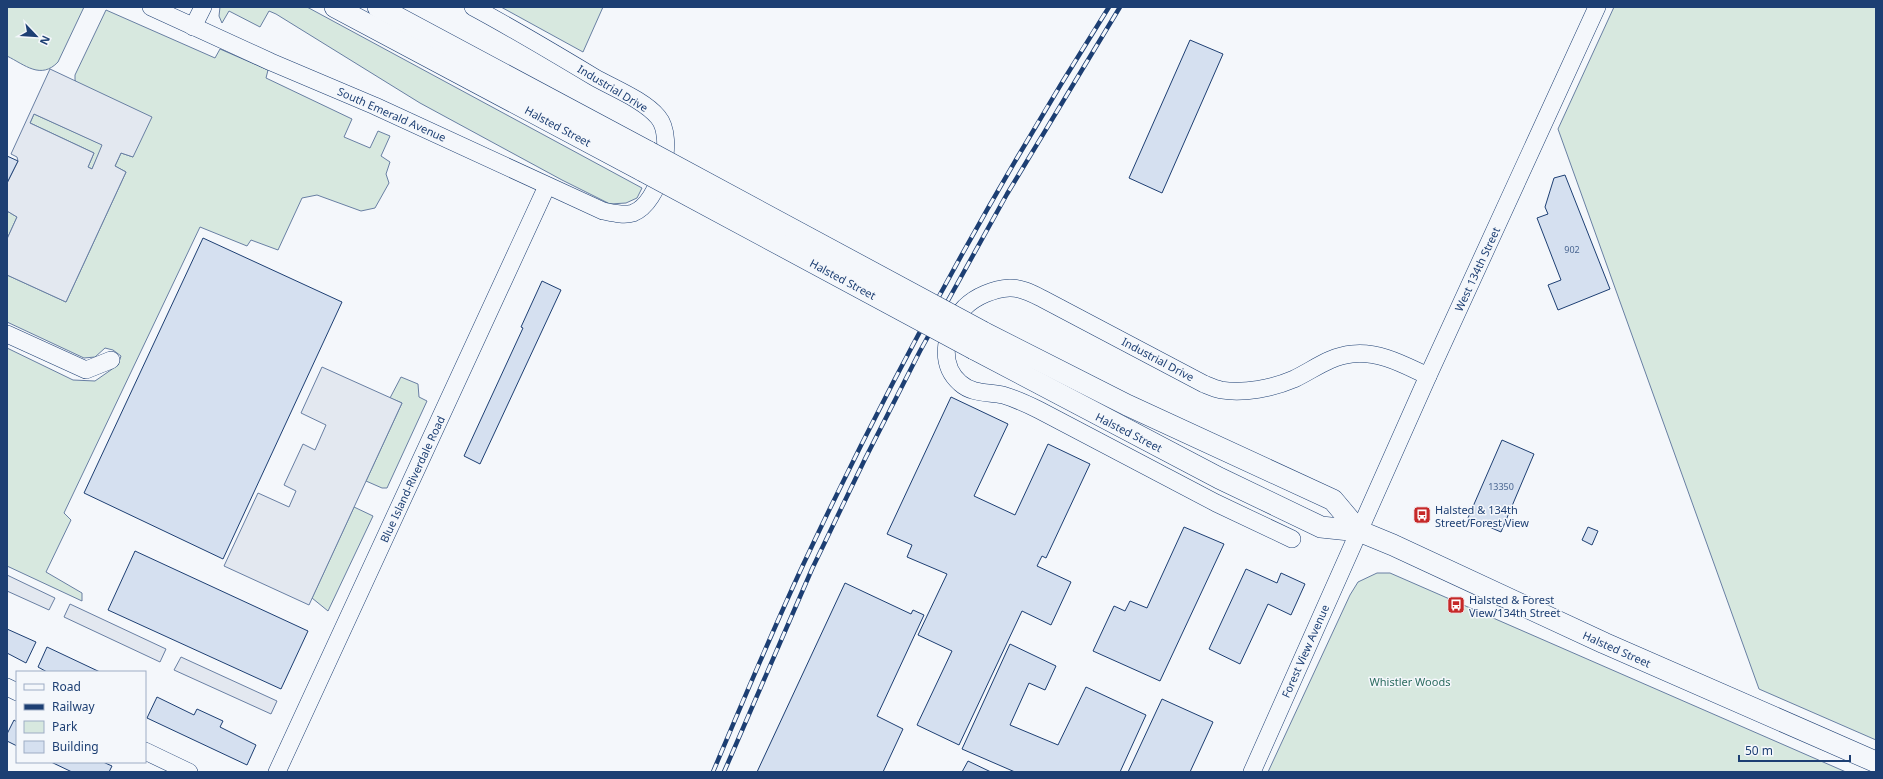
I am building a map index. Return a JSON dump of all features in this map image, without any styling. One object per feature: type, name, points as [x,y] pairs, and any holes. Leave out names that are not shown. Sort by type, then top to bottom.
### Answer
[{"type":"main road","name":"Halsted Street","points":[[335,7],[646,162]]},
{"type":"main road","name":"Halsted Street","points":[[378,7],[646,162],[978,341],[1219,478],[1321,527],[1359,531],[1393,545],[1604,643],[1876,762]]},
{"type":"main road","name":"Halsted Street","points":[[978,341],[1127,405],[1333,500],[1359,531]]},
{"type":"street","name":"South Emerald Avenue","points":[[151,7],[270,62],[375,106],[603,212],[621,214],[634,213]]},
{"type":"street","points":[[193,27],[203,7]]},
{"type":"street","name":"Industrial Drive","points":[[473,7],[643,105],[658,116],[664,126],[666,158],[659,180],[647,202],[634,213]]},
{"type":"street","name":"West 134th Street","points":[[1359,531],[1428,376],[1597,7]]},
{"type":"street","name":"Blue Island-Riverdale Road","points":[[278,772],[547,186]]},
{"type":"street","name":"Industrial Drive","points":[[1292,539],[1216,503],[1019,400],[1001,395],[972,391],[960,384],[952,375],[945,353],[948,338],[955,322],[965,307],[978,298],[996,290],[1011,288],[1027,292],[1204,384],[1221,390],[1241,391],[1272,386],[1294,379],[1325,361],[1352,354],[1375,354],[1394,360],[1428,376]]},
{"type":"street","points":[[7,334],[86,370],[112,360]]},
{"type":"street","name":"Forest View Avenue","points":[[1252,772],[1359,531]]},
{"type":"street","points":[[7,687],[16,692]]},
{"type":"street","points":[[146,751],[189,772]]},
{"type":"green space","points":[[7,7],[84,7],[58,62],[45,70],[39,70],[27,67],[7,56]]},
{"type":"green space","points":[[220,7],[307,7],[642,188],[637,198],[626,203],[610,204],[562,180],[420,103],[276,14],[269,11],[260,27],[229,11],[222,23],[219,16]]},
{"type":"green space","points":[[501,7],[603,7],[583,52]]},
{"type":"green space","points":[[1614,7],[1876,7],[1876,740],[1759,689],[1558,129]]},
{"type":"green space","points":[[106,10],[215,58],[220,49],[268,70],[266,78],[352,119],[344,137],[370,148],[378,131],[390,136],[381,156],[390,162],[386,174],[389,183],[375,208],[361,211],[317,195],[302,198],[278,250],[251,240],[247,246],[200,227],[64,513],[71,520],[46,572],[82,593],[82,601],[7,566],[7,348],[73,380],[95,381],[118,365],[121,356],[113,350],[105,348],[95,357],[84,358],[7,322],[7,275],[66,302],[126,172],[115,166],[121,153],[133,157],[75,80],[75,75]]},
{"type":"green space","points":[[34,114],[103,145],[92,169],[88,167],[94,153],[30,123]]},
{"type":"green space","points":[[7,211],[17,217],[7,239]]},
{"type":"green space","points":[[401,377],[418,384],[419,397],[427,401],[387,488],[382,488],[366,481],[402,403],[390,398]]},
{"type":"green space","points":[[354,507],[373,516],[328,611],[312,598]]},
{"type":"green space","name":"Whistler Woods","points":[[1377,573],[1390,573],[1846,772],[1268,772],[1350,595],[1358,582]]},
{"type":"shaded area","points":[[50,69],[152,117],[133,157],[121,153],[115,166],[126,172],[66,302],[7,275],[7,239],[17,217],[7,211],[7,183],[18,161],[17,157],[11,154]],"holes":[[[34,114],[102,145],[92,169],[88,167],[94,153],[30,123]]]},
{"type":"shaded area","points":[[322,367],[402,403],[309,605],[224,566],[258,493],[289,507],[296,491],[284,485],[303,444],[315,450],[326,425],[301,413]]},
{"type":"shaded area","points":[[7,575],[55,598],[49,610],[7,591]]},
{"type":"shaded area","points":[[70,604],[166,649],[160,662],[64,617]]},
{"type":"shaded area","points":[[181,657],[277,701],[271,714],[174,670]]},
{"type":"building","points":[[1190,40],[1223,54],[1162,193],[1129,178]]},
{"type":"building","points":[[7,156],[18,161],[7,183]]},
{"type":"building","points":[[1565,175],[1610,289],[1558,310],[1548,285],[1561,280],[1537,218],[1548,214],[1545,207],[1554,178]]},
{"type":"building","points":[[203,238],[342,302],[223,559],[84,493]]},
{"type":"building","points":[[542,281],[561,290],[480,464],[464,456],[523,328],[521,327]]},
{"type":"building","points":[[951,397],[1008,424],[974,496],[1015,515],[1048,444],[1090,464],[1046,558],[1042,556],[1037,566],[1071,582],[1051,625],[1022,611],[959,745],[917,725],[952,651],[918,635],[947,574],[907,557],[912,545],[887,534]]},
{"type":"building","points":[[1502,440],[1534,454],[1501,532],[1468,518]]},
{"type":"building","points":[[1184,527],[1224,544],[1160,681],[1093,651],[1114,606],[1125,611],[1130,601],[1147,608]]},
{"type":"building","points":[[1588,527],[1598,531],[1592,545],[1582,540]]},
{"type":"building","points":[[135,551],[308,631],[281,689],[108,610]]},
{"type":"building","points":[[1246,569],[1277,583],[1281,573],[1305,584],[1291,615],[1268,604],[1240,664],[1209,649]]},
{"type":"building","points":[[845,583],[911,614],[913,610],[924,615],[877,716],[903,729],[883,772],[757,772]]},
{"type":"building","points":[[7,629],[36,642],[26,663],[7,653]]},
{"type":"building","points":[[1010,644],[1056,666],[1045,690],[1029,683],[1010,725],[1058,745],[1086,687],[1146,715],[1120,772],[1015,772],[962,749]]},
{"type":"building","points":[[47,647],[98,671],[45,671],[38,667]]},
{"type":"building","points":[[157,697],[194,715],[197,709],[223,721],[220,727],[256,745],[247,765],[147,718]]},
{"type":"building","points":[[1162,699],[1213,722],[1190,772],[1128,772]]},
{"type":"building","points":[[14,720],[16,721],[16,746],[7,741],[7,734]]},
{"type":"building","points":[[968,761],[991,772],[962,772]]},
{"type":"building","points":[[53,763],[105,763],[112,766],[109,772],[72,772]]},
{"type":"railway","points":[[713,772],[803,565],[837,493],[909,352],[986,212],[1026,143],[1109,7]]},
{"type":"railway","points":[[724,772],[812,569],[865,459],[920,351],[1007,194],[1120,7]]},
{"type":"place","name":"Halsted & 134th Street/Forest View","points":[[1422,515]]},
{"type":"place","name":"Halsted & Forest View/134th Street","points":[[1456,605]]}]
